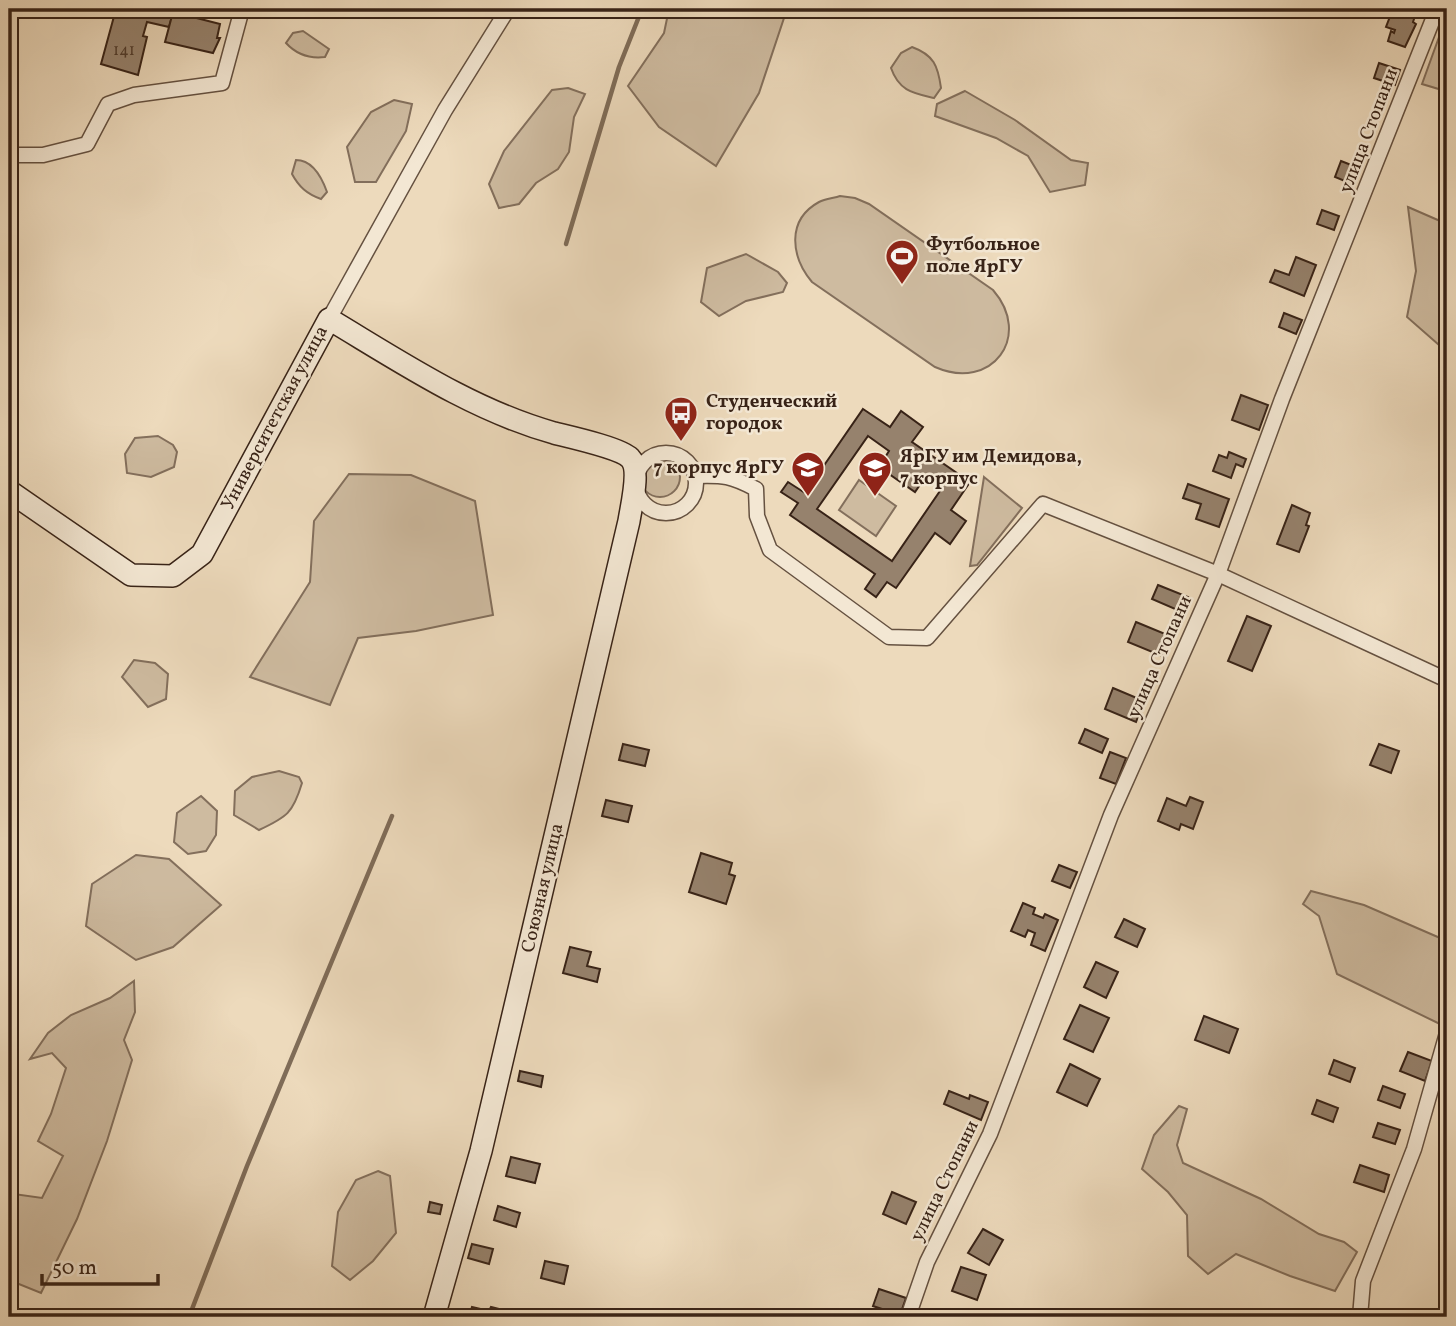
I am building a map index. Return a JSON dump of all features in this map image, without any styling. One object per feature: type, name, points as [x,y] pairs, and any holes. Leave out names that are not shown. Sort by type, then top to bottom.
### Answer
[{"type":"street","points":[[9,155],[43,155],[87,144],[108,104],[134,95],[222,83],[242,9]]},
{"type":"street","points":[[329,319],[445,110],[508,9]]},
{"type":"street","name":"улица Стопани","points":[[908,1317],[927,1262],[990,1134],[1111,815],[1218,574],[1282,399],[1437,9]]},
{"type":"street","name":"Университетская улица","points":[[9,491],[131,575],[173,576],[202,554],[329,319],[451,391],[531,426],[639,457]]},
{"type":"street","points":[[635,483],[637,493],[649,508],[659,512],[679,510],[688,504],[694,495],[696,476],[692,467],[677,454],[667,452],[639,457]]},
{"type":"street","name":"Союзная улица","points":[[433,1317],[481,1151],[629,521],[635,483],[633,463],[639,457]]},
{"type":"street","points":[[696,476],[723,475],[738,479],[756,489],[757,516],[770,550],[889,637],[927,638],[1043,504],[1218,574],[1447,680]]},
{"type":"street","points":[[1360,1317],[1363,1281],[1414,1149],[1447,1033]]},
{"type":"shaded area","points":[[669,9],[787,9],[759,93],[716,166],[659,127],[628,86],[664,33]]},
{"type":"shaded area","points":[[1447,15],[1447,84],[1442,90],[1422,84]]},
{"type":"shaded area","points":[[303,31],[329,49],[325,57],[304,55],[294,51],[286,43],[293,33]]},
{"type":"shaded area","points":[[912,47],[934,62],[941,88],[934,98],[908,90],[894,76],[891,68],[901,53]]},
{"type":"shaded area","points":[[568,88],[585,94],[574,117],[569,152],[558,169],[536,183],[519,204],[499,208],[489,184],[504,151],[552,90]]},
{"type":"shaded area","points":[[965,91],[1015,120],[1071,160],[1088,163],[1085,185],[1050,192],[1028,156],[996,138],[935,116],[937,104]]},
{"type":"shaded area","points":[[394,100],[412,104],[406,131],[376,182],[355,182],[347,147],[371,112]]},
{"type":"shaded area","points":[[296,160],[312,166],[319,176],[327,192],[321,199],[304,190],[295,179],[292,174]]},
{"type":"shaded area","name":"Футбольное поле ЯрГУ","points":[[840,196],[869,204],[993,290],[1004,308],[1009,325],[1007,341],[1000,355],[989,366],[974,372],[955,373],[935,367],[812,282],[796,250],[797,229],[808,210],[821,201]]},
{"type":"shaded area","points":[[1408,207],[1447,224],[1447,352],[1407,317],[1416,271]]},
{"type":"shaded area","points":[[746,254],[778,272],[787,283],[783,292],[746,301],[719,316],[701,302],[707,268]]},
{"type":"shaded area","points":[[158,436],[173,445],[177,452],[174,467],[151,477],[127,473],[125,454],[135,438]]},
{"type":"shaded area","points":[[660,457],[674,463],[680,477],[674,491],[660,497],[646,491],[640,477],[646,463]]},
{"type":"shaded area","points":[[349,474],[411,475],[475,501],[493,615],[416,631],[358,638],[330,705],[250,677],[310,582],[314,521]]},
{"type":"shaded area","points":[[984,477],[1022,508],[977,565],[970,566]]},
{"type":"shaded area","points":[[859,480],[896,506],[876,536],[839,510]]},
{"type":"shaded area","points":[[134,660],[155,663],[168,674],[166,699],[148,707],[122,677]]},
{"type":"shaded area","points":[[279,771],[299,777],[302,783],[288,813],[259,830],[234,815],[235,791],[252,777]]},
{"type":"shaded area","points":[[201,796],[217,811],[216,835],[206,851],[188,854],[174,842],[177,813]]},
{"type":"shaded area","points":[[136,855],[169,859],[221,905],[173,947],[136,960],[86,926],[92,884]]},
{"type":"shaded area","points":[[1311,891],[1364,905],[1447,941],[1447,1009],[1442,1025],[1337,974],[1319,916],[1303,904]]},
{"type":"shaded area","points":[[134,981],[135,1012],[124,1040],[132,1060],[107,1141],[77,1219],[41,1293],[9,1280],[9,1198],[14,1194],[42,1198],[63,1156],[38,1141],[51,1114],[66,1068],[52,1053],[30,1059],[48,1033],[71,1015],[110,998]]},
{"type":"shaded area","points":[[1179,1106],[1187,1109],[1177,1145],[1183,1163],[1261,1199],[1319,1234],[1344,1242],[1357,1252],[1335,1291],[1236,1254],[1208,1274],[1188,1256],[1187,1215],[1168,1192],[1142,1169],[1154,1135]]},
{"type":"shaded area","points":[[378,1171],[390,1176],[396,1233],[373,1261],[350,1280],[332,1266],[338,1212],[356,1180]]},
{"type":"building","points":[[116,9],[174,9],[169,27],[147,22],[143,36],[147,37],[138,75],[101,64]]},
{"type":"building","points":[[173,12],[220,24],[217,38],[220,38],[213,53],[165,42]]},
{"type":"building","points":[[1402,12],[1415,16],[1413,22],[1416,24],[1405,47],[1388,41],[1391,31],[1394,33],[1395,30],[1386,27],[1391,14],[1400,17]]},
{"type":"building","points":[[1379,63],[1400,70],[1395,85],[1374,78]]},
{"type":"building","points":[[1341,161],[1359,168],[1352,184],[1335,177]]},
{"type":"building","points":[[1322,210],[1339,216],[1334,230],[1317,224]]},
{"type":"building","points":[[1296,257],[1316,265],[1304,296],[1270,282],[1275,270],[1289,275]]},
{"type":"building","points":[[1284,313],[1302,320],[1296,334],[1279,327]]},
{"type":"building","points":[[1241,395],[1268,405],[1259,430],[1232,420]]},
{"type":"building","name":"ЯрГУ им Демидова, 7 корпус","points":[[863,409],[890,427],[901,411],[923,427],[912,442],[970,482],[951,510],[966,521],[950,544],[935,533],[896,588],[887,582],[876,597],[865,589],[875,574],[790,515],[798,503],[781,492],[788,482],[805,493]],"holes":[[[868,436],[889,451],[879,467],[915,492],[926,476],[942,488],[892,561],[817,509]]]},
{"type":"building","points":[[1229,452],[1246,459],[1243,467],[1236,464],[1231,478],[1213,471],[1219,455],[1227,458]]},
{"type":"building","points":[[1188,484],[1229,499],[1219,527],[1196,519],[1201,504],[1183,498]]},
{"type":"building","points":[[1292,505],[1310,513],[1306,525],[1309,526],[1299,552],[1277,544]]},
{"type":"building","points":[[1158,585],[1188,597],[1182,612],[1152,599]]},
{"type":"building","points":[[1247,616],[1271,626],[1252,671],[1228,661]]},
{"type":"building","points":[[1136,622],[1170,636],[1162,656],[1128,642]]},
{"type":"building","points":[[1113,688],[1144,701],[1136,722],[1105,709]]},
{"type":"building","points":[[1085,729],[1108,739],[1102,753],[1079,743]]},
{"type":"building","points":[[623,744],[649,750],[645,766],[619,760]]},
{"type":"building","points":[[1379,744],[1399,751],[1391,773],[1370,765]]},
{"type":"building","points":[[1110,752],[1126,758],[1116,784],[1100,778]]},
{"type":"building","points":[[1190,797],[1203,802],[1193,829],[1181,824],[1179,830],[1158,821],[1167,798],[1186,806]]},
{"type":"building","points":[[606,800],[632,806],[628,822],[602,816]]},
{"type":"building","points":[[701,853],[732,863],[729,874],[735,876],[726,904],[689,892]]},
{"type":"building","points":[[1059,865],[1077,872],[1070,888],[1052,881]]},
{"type":"building","points":[[1023,903],[1035,908],[1033,914],[1043,918],[1045,914],[1058,920],[1045,951],[1031,945],[1035,933],[1028,930],[1025,937],[1011,931]]},
{"type":"building","points":[[1124,919],[1145,929],[1137,947],[1115,937]]},
{"type":"building","points":[[570,947],[591,952],[587,966],[600,969],[597,982],[563,973]]},
{"type":"building","points":[[1096,962],[1118,972],[1106,998],[1084,987]]},
{"type":"building","points":[[1080,1005],[1109,1018],[1093,1052],[1064,1039]]},
{"type":"building","points":[[1204,1016],[1238,1029],[1229,1053],[1195,1040]]},
{"type":"building","points":[[1408,1052],[1432,1061],[1425,1081],[1400,1071]]},
{"type":"building","points":[[1334,1060],[1355,1068],[1350,1082],[1329,1074]]},
{"type":"building","points":[[1070,1064],[1100,1079],[1087,1106],[1057,1092]]},
{"type":"building","points":[[520,1071],[543,1076],[541,1087],[518,1081]]},
{"type":"building","points":[[1383,1086],[1405,1094],[1400,1108],[1378,1100]]},
{"type":"building","points":[[949,1091],[969,1099],[970,1095],[988,1102],[981,1120],[944,1104]]},
{"type":"building","points":[[1317,1100],[1338,1108],[1333,1122],[1312,1114]]},
{"type":"building","points":[[1378,1123],[1400,1130],[1395,1144],[1373,1137]]},
{"type":"building","points":[[511,1157],[540,1164],[535,1183],[506,1176]]},
{"type":"building","points":[[1360,1165],[1389,1175],[1384,1192],[1354,1182]]},
{"type":"building","points":[[892,1192],[916,1202],[906,1224],[883,1214]]},
{"type":"building","points":[[430,1202],[442,1205],[440,1214],[428,1212]]},
{"type":"building","points":[[498,1206],[520,1213],[516,1227],[494,1220]]},
{"type":"building","points":[[983,1229],[1003,1240],[989,1265],[968,1253]]},
{"type":"building","points":[[472,1244],[493,1249],[489,1264],[468,1258]]},
{"type":"building","points":[[545,1261],[568,1266],[564,1284],[541,1278]]},
{"type":"building","points":[[961,1267],[986,1275],[977,1300],[952,1291]]},
{"type":"building","points":[[879,1289],[906,1298],[900,1315],[873,1306]]},
{"type":"building","points":[[472,1307],[489,1311],[491,1307],[515,1313],[514,1317],[469,1317]]},
{"type":"waterway","points":[[566,244],[619,67],[642,9]]},
{"type":"waterway","points":[[189,1317],[247,1166],[392,816]]},
{"type":"place","name":"Футбольное поле ЯрГУ","points":[[902,286]]},
{"type":"place","name":"Студенческий городок","points":[[681,443]]},
{"type":"place","name":"7 корпус ЯрГУ","points":[[808,498]]},
{"type":"place","name":"ЯрГУ им Демидова, 7 корпус","points":[[875,498]]}]
